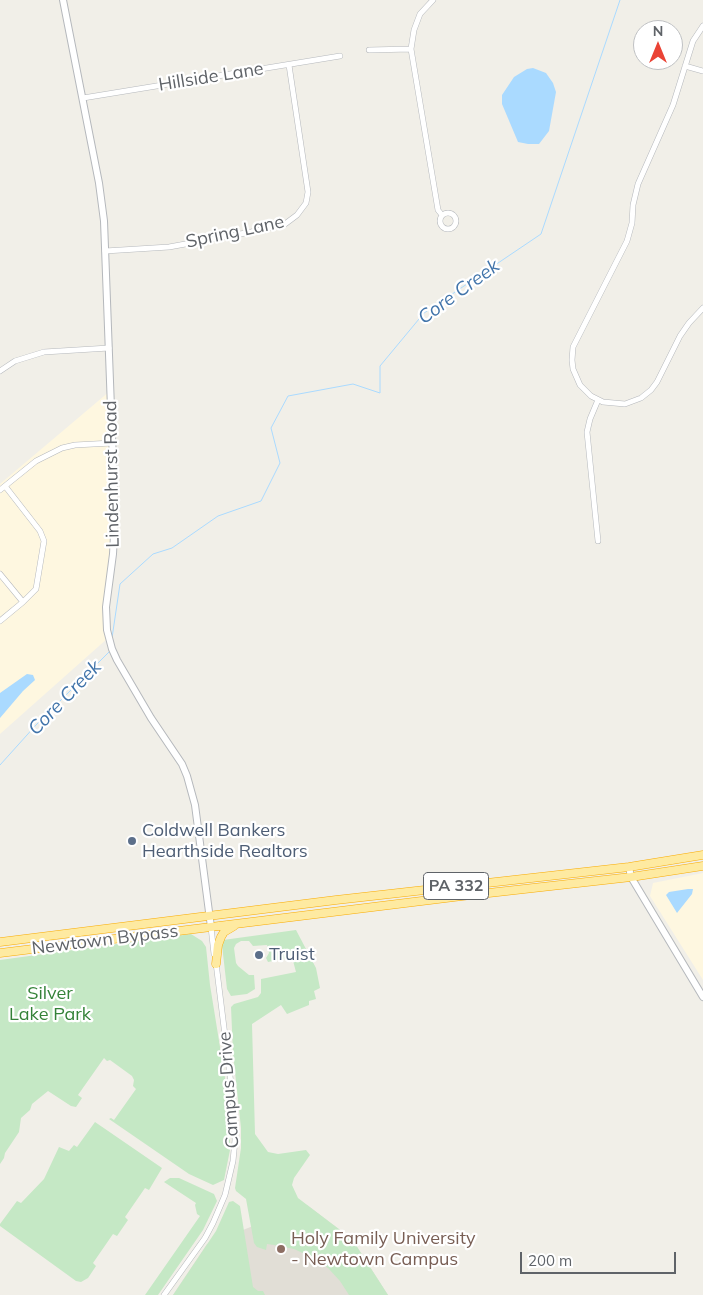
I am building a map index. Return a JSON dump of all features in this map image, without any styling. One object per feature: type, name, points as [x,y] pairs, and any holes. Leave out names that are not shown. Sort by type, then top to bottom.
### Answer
[{"type":"highway","name":"PA 332","points":[[210,916],[345,898],[629,867],[703,855]]},
{"type":"highway","name":"PA 332","points":[[211,927],[631,877],[703,866]]},
{"type":"highway","name":"Newtown Bypass","points":[[0,942],[210,916]]},
{"type":"highway","points":[[216,964],[221,937],[224,932],[237,924]]},
{"type":"highway","name":"Newtown Bypass","points":[[0,954],[211,927]]},
{"type":"street","name":"Lindenhurst Road","points":[[63,0],[99,183],[105,251],[115,536],[106,607],[108,638],[112,649],[151,718],[182,764],[187,776],[195,805],[211,927]]},
{"type":"street","points":[[433,0],[420,14],[414,30],[412,49],[438,210],[442,215]]},
{"type":"street","points":[[703,26],[695,36],[674,105],[636,191],[632,224],[627,241],[573,347],[572,360],[576,378],[585,392],[598,400],[611,404],[625,404],[641,398],[657,382],[689,323],[703,308]]},
{"type":"street","points":[[369,50],[412,49]]},
{"type":"street","name":"Hillside Lane","points":[[82,98],[340,56]]},
{"type":"street","name":"Spring Lane","points":[[105,251],[169,247],[252,232],[285,224],[297,215],[306,203],[308,192],[289,64]]},
{"type":"street","points":[[686,66],[703,71]]},
{"type":"street","points":[[0,371],[15,361],[44,352],[108,348]]},
{"type":"street","points":[[598,400],[587,432],[598,541]]},
{"type":"street","points":[[0,621],[36,589],[44,541],[40,531],[2,488],[36,461],[62,448],[76,445],[112,443]]},
{"type":"street","points":[[0,574],[23,602]]},
{"type":"street","points":[[629,867],[631,877],[703,997]]},
{"type":"street","name":"Campus Drive","points":[[164,1295],[214,1223],[225,1195],[233,1161],[235,1140],[233,1100],[211,927]]},
{"type":"shaded area","points":[[110,391],[115,515],[107,595],[108,638],[0,734],[0,484]]},
{"type":"shaded area","points":[[703,873],[703,980],[650,896],[653,883]]},
{"type":"shaded area","name":"Holy Family University - Newtown Campus","points":[[307,1205],[352,1239],[388,1295],[173,1295],[207,1244]]},
{"type":"green space","points":[[296,930],[316,968],[320,988],[314,991],[316,999],[309,1001],[309,1005],[287,1014],[281,1005],[252,1024],[255,1134],[268,1152],[278,1154],[306,1150],[310,1155],[294,1178],[292,1185],[298,1198],[352,1239],[388,1295],[349,1295],[328,1268],[307,1255],[294,1249],[274,1245],[267,1244],[266,1250],[257,1247],[254,1243],[246,1199],[235,1188],[241,1148],[241,1128],[233,1053],[231,1007],[234,1004],[258,997],[261,993],[261,979],[296,972],[292,957],[268,962],[266,958],[269,953],[267,945],[253,946],[249,941],[241,941],[234,948],[236,963],[249,975],[254,975],[255,989],[247,994],[231,996],[227,989],[223,940]]},
{"type":"green space","name":"Silver Lake Park","points":[[191,934],[202,941],[206,947],[210,985],[226,1084],[230,1120],[230,1150],[224,1180],[213,1185],[189,1174],[109,1119],[114,1120],[136,1089],[133,1086],[134,1080],[132,1076],[110,1060],[107,1061],[104,1058],[78,1095],[82,1098],[76,1107],[71,1106],[48,1091],[32,1104],[30,1110],[21,1118],[19,1132],[0,1164],[0,960]]},
{"type":"green space","points":[[95,1122],[162,1168],[149,1190],[145,1188],[125,1217],[128,1220],[117,1236],[113,1234],[93,1263],[96,1266],[88,1278],[81,1282],[76,1281],[0,1226],[0,1224],[17,1201],[21,1203],[44,1179],[59,1147],[69,1151],[74,1145],[77,1147]]},
{"type":"green space","points":[[170,1178],[179,1178],[214,1194],[217,1201],[203,1230],[158,1295],[145,1295],[200,1216],[197,1214],[196,1203],[164,1182]]},
{"type":"green space","points":[[233,1201],[240,1206],[253,1287],[258,1291],[263,1291],[265,1295],[173,1295],[216,1231],[229,1202]]},
{"type":"water","points":[[533,68],[546,73],[553,83],[556,92],[549,131],[539,144],[518,142],[502,104],[502,95],[514,77],[527,69]]},
{"type":"water","points":[[27,674],[33,675],[35,680],[0,718],[0,693]]},
{"type":"water","points":[[693,889],[692,894],[677,913],[666,895],[669,892]]},
{"type":"waterway","name":"Core Creek","points":[[112,638],[120,584],[153,554],[172,548],[218,516],[261,501],[280,463],[271,428],[288,396],[353,384],[380,393],[380,366],[424,313],[541,234],[620,0]]},
{"type":"waterway","name":"Core Creek","points":[[0,765],[36,725],[109,652]]},
{"type":"place","name":"Coldwell Bankers Hearthside Realtors","points":[[132,841]]},
{"type":"place","name":"Truist","points":[[259,955]]},
{"type":"place","name":"Holy Family University - Newtown Campus","points":[[281,1249]]}]
